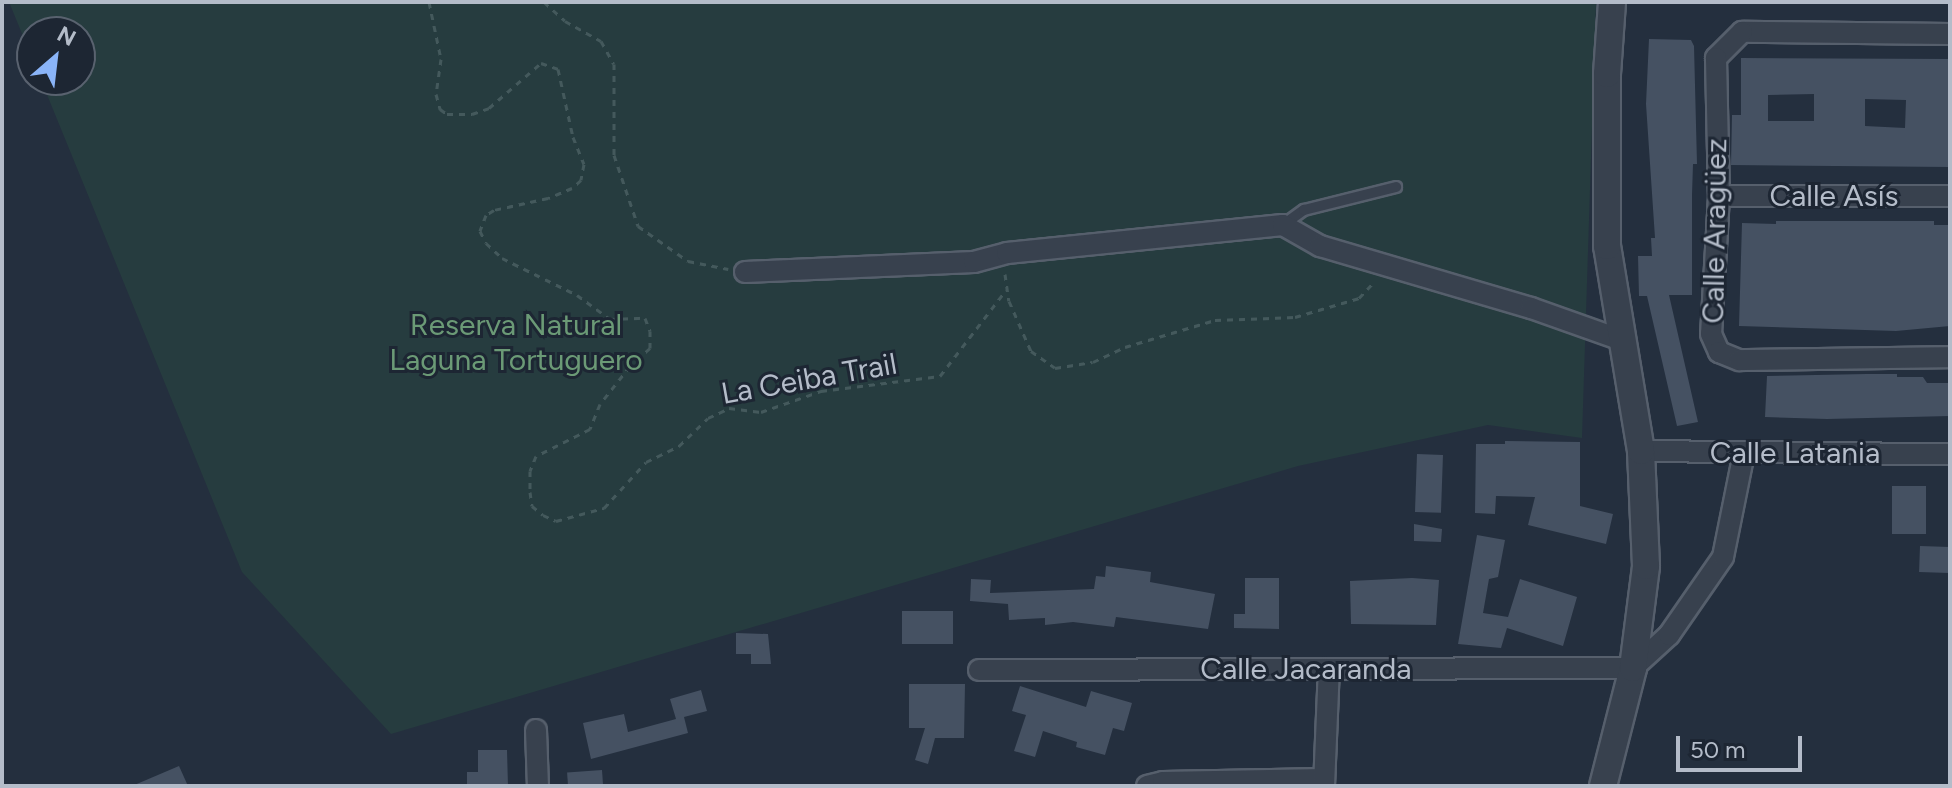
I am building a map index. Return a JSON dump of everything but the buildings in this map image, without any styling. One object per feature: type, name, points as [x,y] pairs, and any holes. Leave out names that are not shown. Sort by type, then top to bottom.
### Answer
[{"type":"street","points":[[1603,786],[1633,668],[1646,566],[1641,451],[1607,246],[1607,74],[1612,2]]},
{"type":"street","name":"Calle Aragüez","points":[[1950,34],[1742,32],[1716,58],[1719,196],[1711,334],[1719,352],[1739,360],[1950,357]]},
{"type":"street","name":"Calle Asís","points":[[1719,196],[1950,196]]},
{"type":"street","points":[[745,272],[974,262],[1007,253],[1283,225],[1320,246],[1531,308],[1624,341]]},
{"type":"street","name":"Calle Latania","points":[[1641,451],[1950,454]]},
{"type":"street","points":[[1633,668],[1669,635],[1723,557],[1744,453]]},
{"type":"street","name":"Calle Jacaranda","points":[[979,670],[1633,668]]},
{"type":"street","points":[[1147,786],[1163,782],[1324,782],[1329,669]]},
{"type":"street","points":[[536,730],[538,786]]},
{"type":"lane","points":[[1283,225],[1304,210],[1396,187]]},
{"type":"path","name":"La Ceiba Trail","points":[[429,2],[441,59],[436,94],[440,109],[447,114],[472,114],[489,108],[541,63],[558,69],[573,137],[584,164],[581,180],[572,188],[486,215],[480,231],[486,243],[502,258],[577,295],[610,319],[645,318],[650,331],[650,348],[630,366],[600,404],[590,429],[536,456],[530,471],[530,492],[532,506],[543,515],[556,521],[604,508],[646,462],[679,446],[708,418],[729,408],[761,412],[821,391],[940,376],[1006,290]]},
{"type":"path","points":[[544,2],[565,21],[601,41],[614,64],[614,155],[638,226],[688,261],[745,272]]},
{"type":"path","points":[[1007,253],[1006,290],[1031,351],[1055,368],[1074,367],[1125,347],[1215,320],[1295,317],[1359,298],[1384,265]]},
{"type":"green space","name":"Reserva Natural Laguna Tortuguero","points":[[9,2],[1596,2],[1582,438],[1488,425],[1298,466],[391,734],[242,572],[48,96],[96,96],[96,16],[16,16],[16,19]]}]
